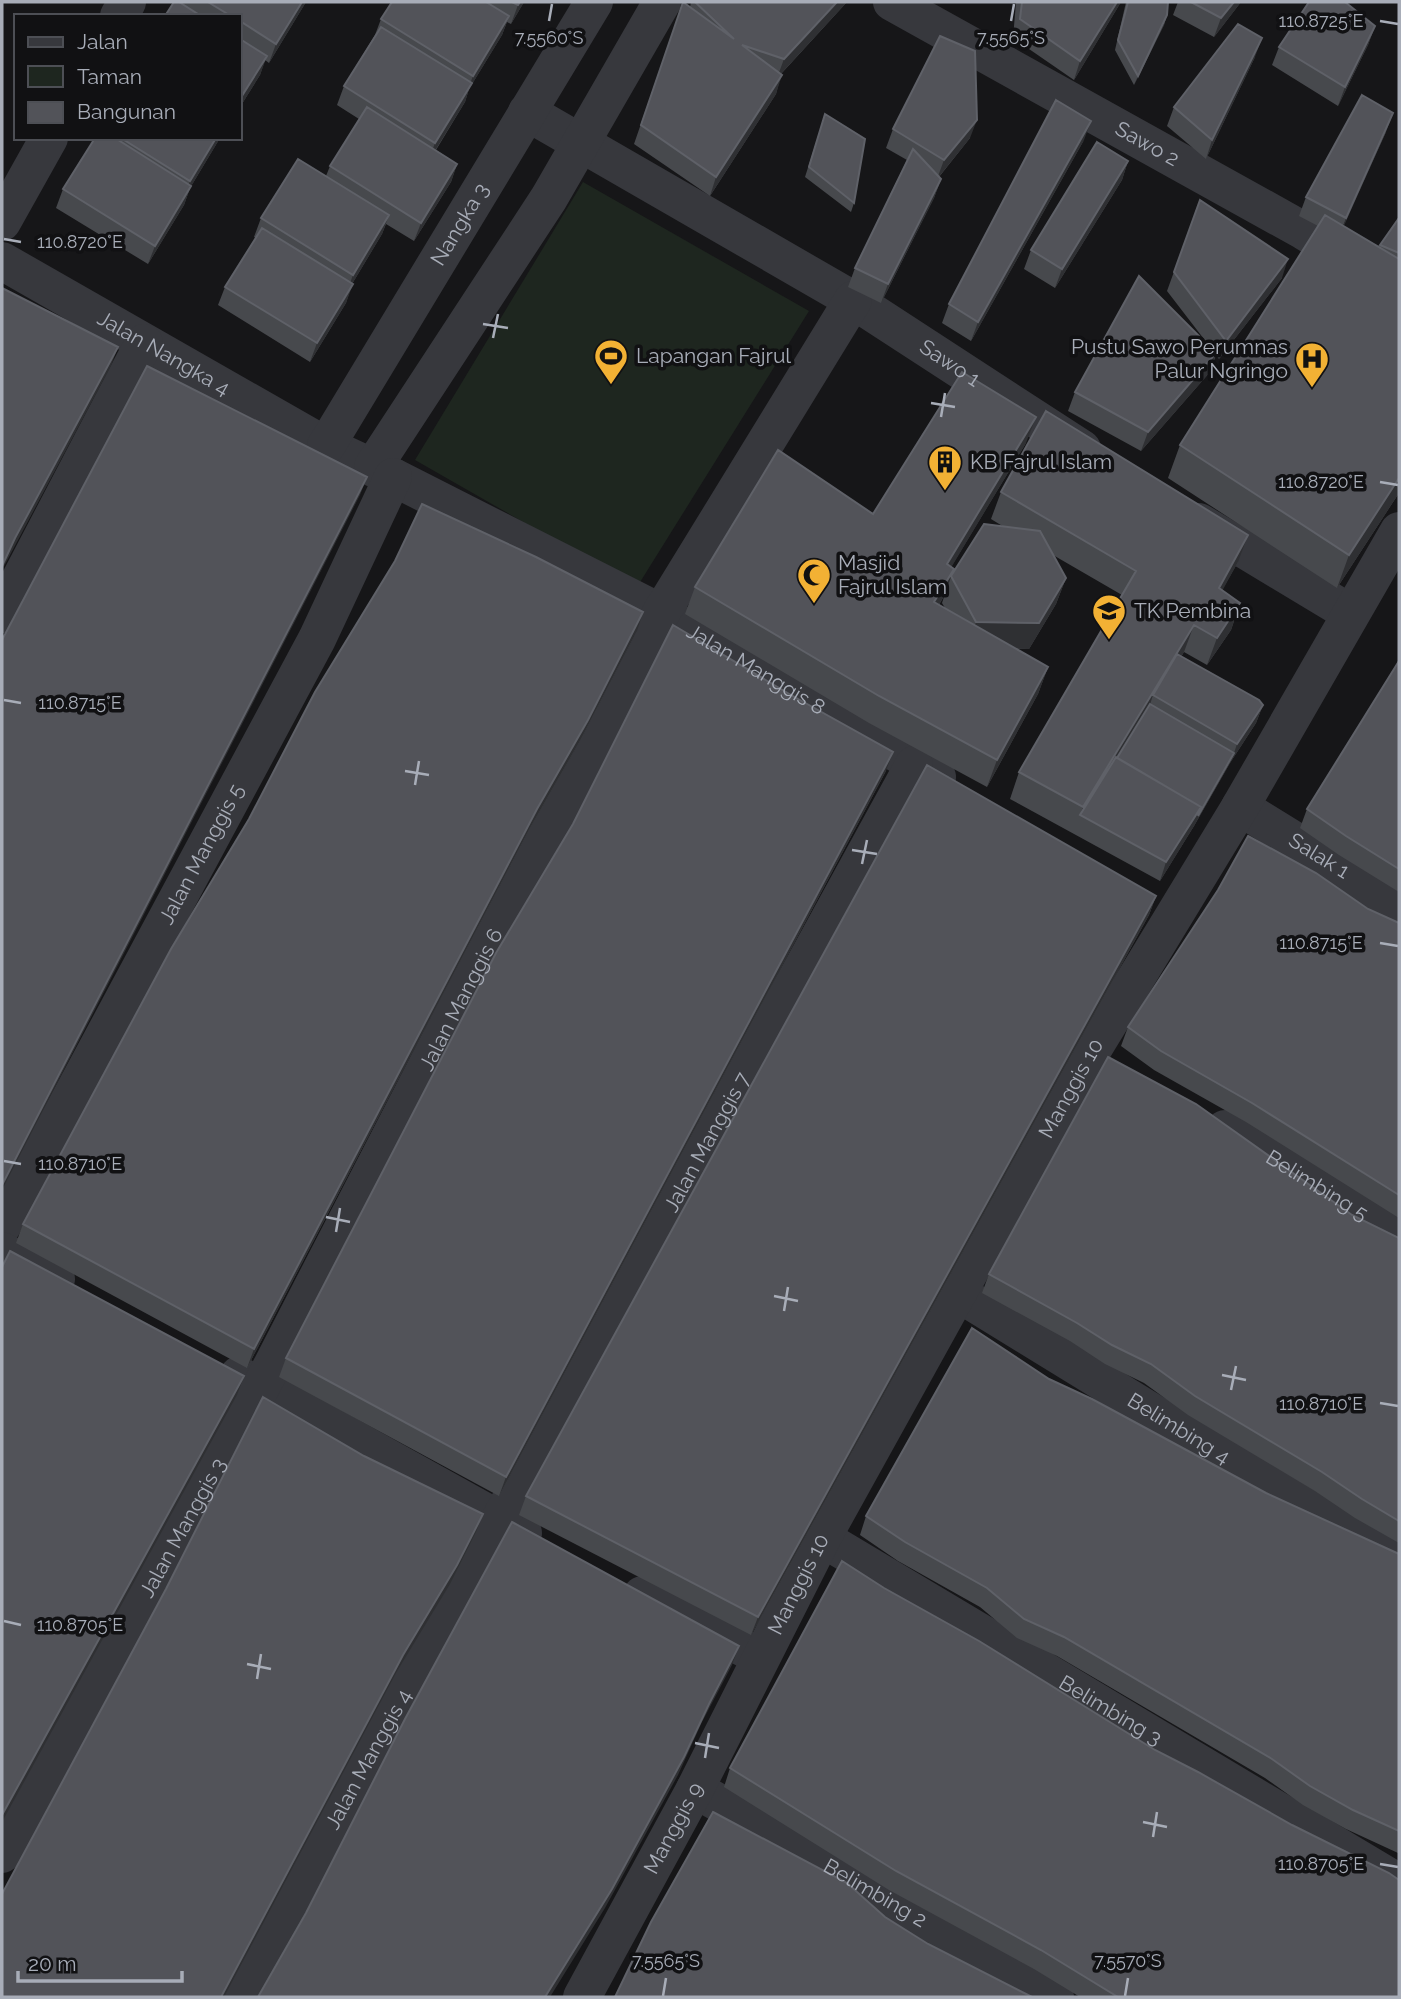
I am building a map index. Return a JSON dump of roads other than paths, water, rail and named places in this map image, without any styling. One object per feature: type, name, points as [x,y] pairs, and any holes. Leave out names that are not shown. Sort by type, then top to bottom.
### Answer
[{"type":"street","name":"Nangka 3","points":[[326,446],[594,2]]},
{"type":"street","name":"Jalan Manggis 5","points":[[2,1226],[317,639],[383,472],[549,198],[662,2]]},
{"type":"street","name":"Sawo 2","points":[[892,2],[1304,231],[1399,289]]},
{"type":"street","name":"Sawo 1","points":[[527,112],[853,300],[1114,470]]},
{"type":"street","points":[[2,222],[49,140]]},
{"type":"street","name":"Jalan Nangka 4","points":[[2,261],[326,446]]},
{"type":"street","name":"Jalan Manggis 6","points":[[261,1387],[661,613],[853,300]]},
{"type":"street","points":[[2,614],[144,343]]},
{"type":"street","name":"Jalan Manggis 8","points":[[326,446],[383,472],[661,613],[962,791]]},
{"type":"street","points":[[1172,506],[1350,613]]},
{"type":"street","name":"Manggis 10","points":[[761,1657],[822,1538],[958,1293],[1105,1056],[1177,911],[1240,807],[1350,613],[1386,581],[1399,531]]},
{"type":"street","name":"Jalan Manggis 7","points":[[499,1521],[914,765]]},
{"type":"street","name":"Salak 1","points":[[1240,807],[1399,905]]},
{"type":"street","points":[[1141,891],[1177,911]]},
{"type":"street","name":"Belimbing 5","points":[[1199,1113],[1399,1236]]},
{"type":"street","points":[[2,1251],[88,1296]]},
{"type":"street","name":"Belimbing 4","points":[[958,1293],[1399,1564]]},
{"type":"street","points":[[212,1361],[559,1552]]},
{"type":"street","name":"Jalan Manggis 3","points":[[2,1854],[261,1387]]},
{"type":"street","name":"Jalan Manggis 4","points":[[238,1997],[499,1521]]},
{"type":"street","name":"Belimbing 3","points":[[822,1538],[1399,1883]]},
{"type":"street","points":[[606,1576],[761,1657]]},
{"type":"street","name":"Manggis 9","points":[[582,1997],[695,1788],[761,1657]]},
{"type":"street","name":"Belimbing 2","points":[[695,1788],[1055,1997]]},
{"type":"place","name":"Lapangan Fajrul","points":[[611,386]]},
{"type":"place","name":"Pustu Sawo Perumnas Palur Ngringo","points":[[1312,389]]},
{"type":"place","name":"KB Fajrul Islam","points":[[945,492]]},
{"type":"place","name":"Masjid Fajrul Islam","points":[[814,605]]},
{"type":"place","name":"TK Pembina","points":[[1109,641]]}]
